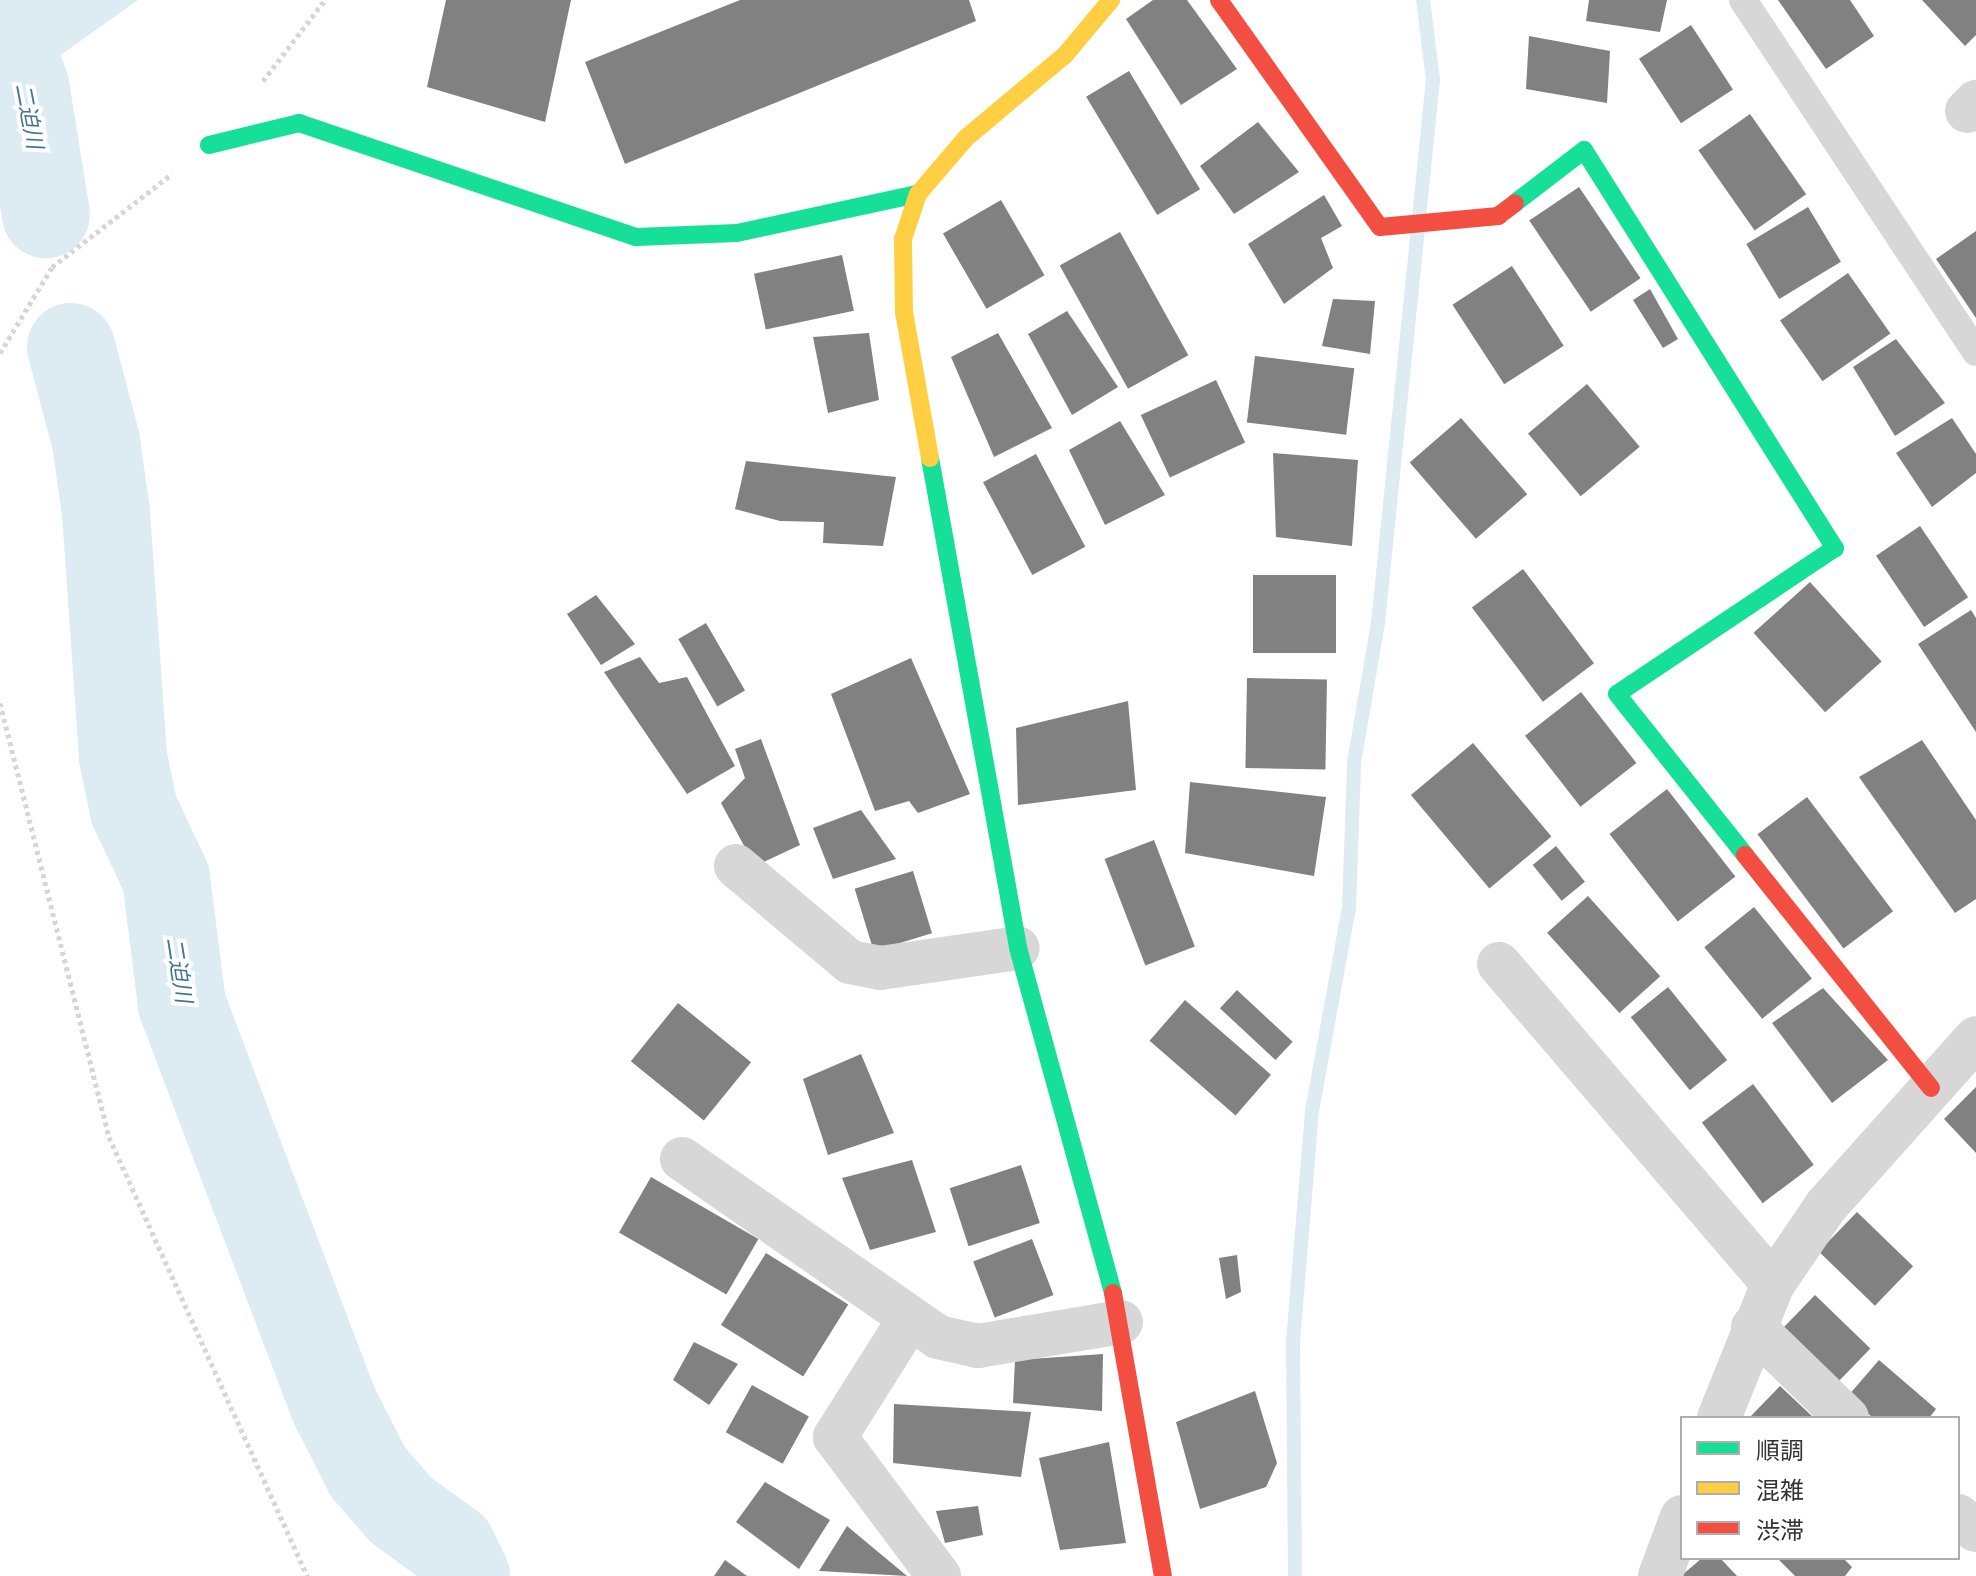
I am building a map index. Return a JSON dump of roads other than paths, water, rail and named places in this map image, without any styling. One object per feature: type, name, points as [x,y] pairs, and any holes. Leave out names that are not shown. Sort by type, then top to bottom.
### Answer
[{"type":"street","points":[[1111,0],[1065,55],[966,138],[918,194],[903,239],[904,312],[1018,948],[1121,1322],[1163,1576]]},
{"type":"street","points":[[1219,0],[1380,227],[1498,216],[1584,150],[1835,548],[1617,694],[1931,1088]]},
{"type":"street","points":[[209,145],[299,123],[636,237],[737,233],[918,194]]},
{"type":"street","points":[[736,866],[850,962],[880,968],[1018,948]]},
{"type":"street","points":[[1499,964],[1773,1284]]},
{"type":"street","points":[[1720,1416],[1753,1327],[1773,1284],[1826,1206],[1976,1038]]},
{"type":"street","points":[[682,1159],[938,1337],[978,1346],[1121,1322]]},
{"type":"street","points":[[910,1318],[835,1437],[939,1576]]},
{"type":"street","points":[[1753,1327],[1845,1416]]},
{"type":"street","points":[[1960,1518],[1976,1530]]},
{"type":"street","points":[[1660,1576],[1680,1522]]},
{"type":"lane","points":[[1743,0],[1976,352]]},
{"type":"waterway","points":[[1295,1576],[1293,1342],[1312,1111],[1349,908],[1354,763],[1378,623],[1433,80],[1423,0]]},
{"type":"waterway","name":"二迫川","points":[[0,22],[25,85],[46,214]]},
{"type":"waterway","name":"二迫川","points":[[71,347],[96,441],[106,513],[123,757],[134,810],[166,878],[182,1005],[334,1405],[368,1472],[401,1510],[452,1547],[466,1576]]}]
